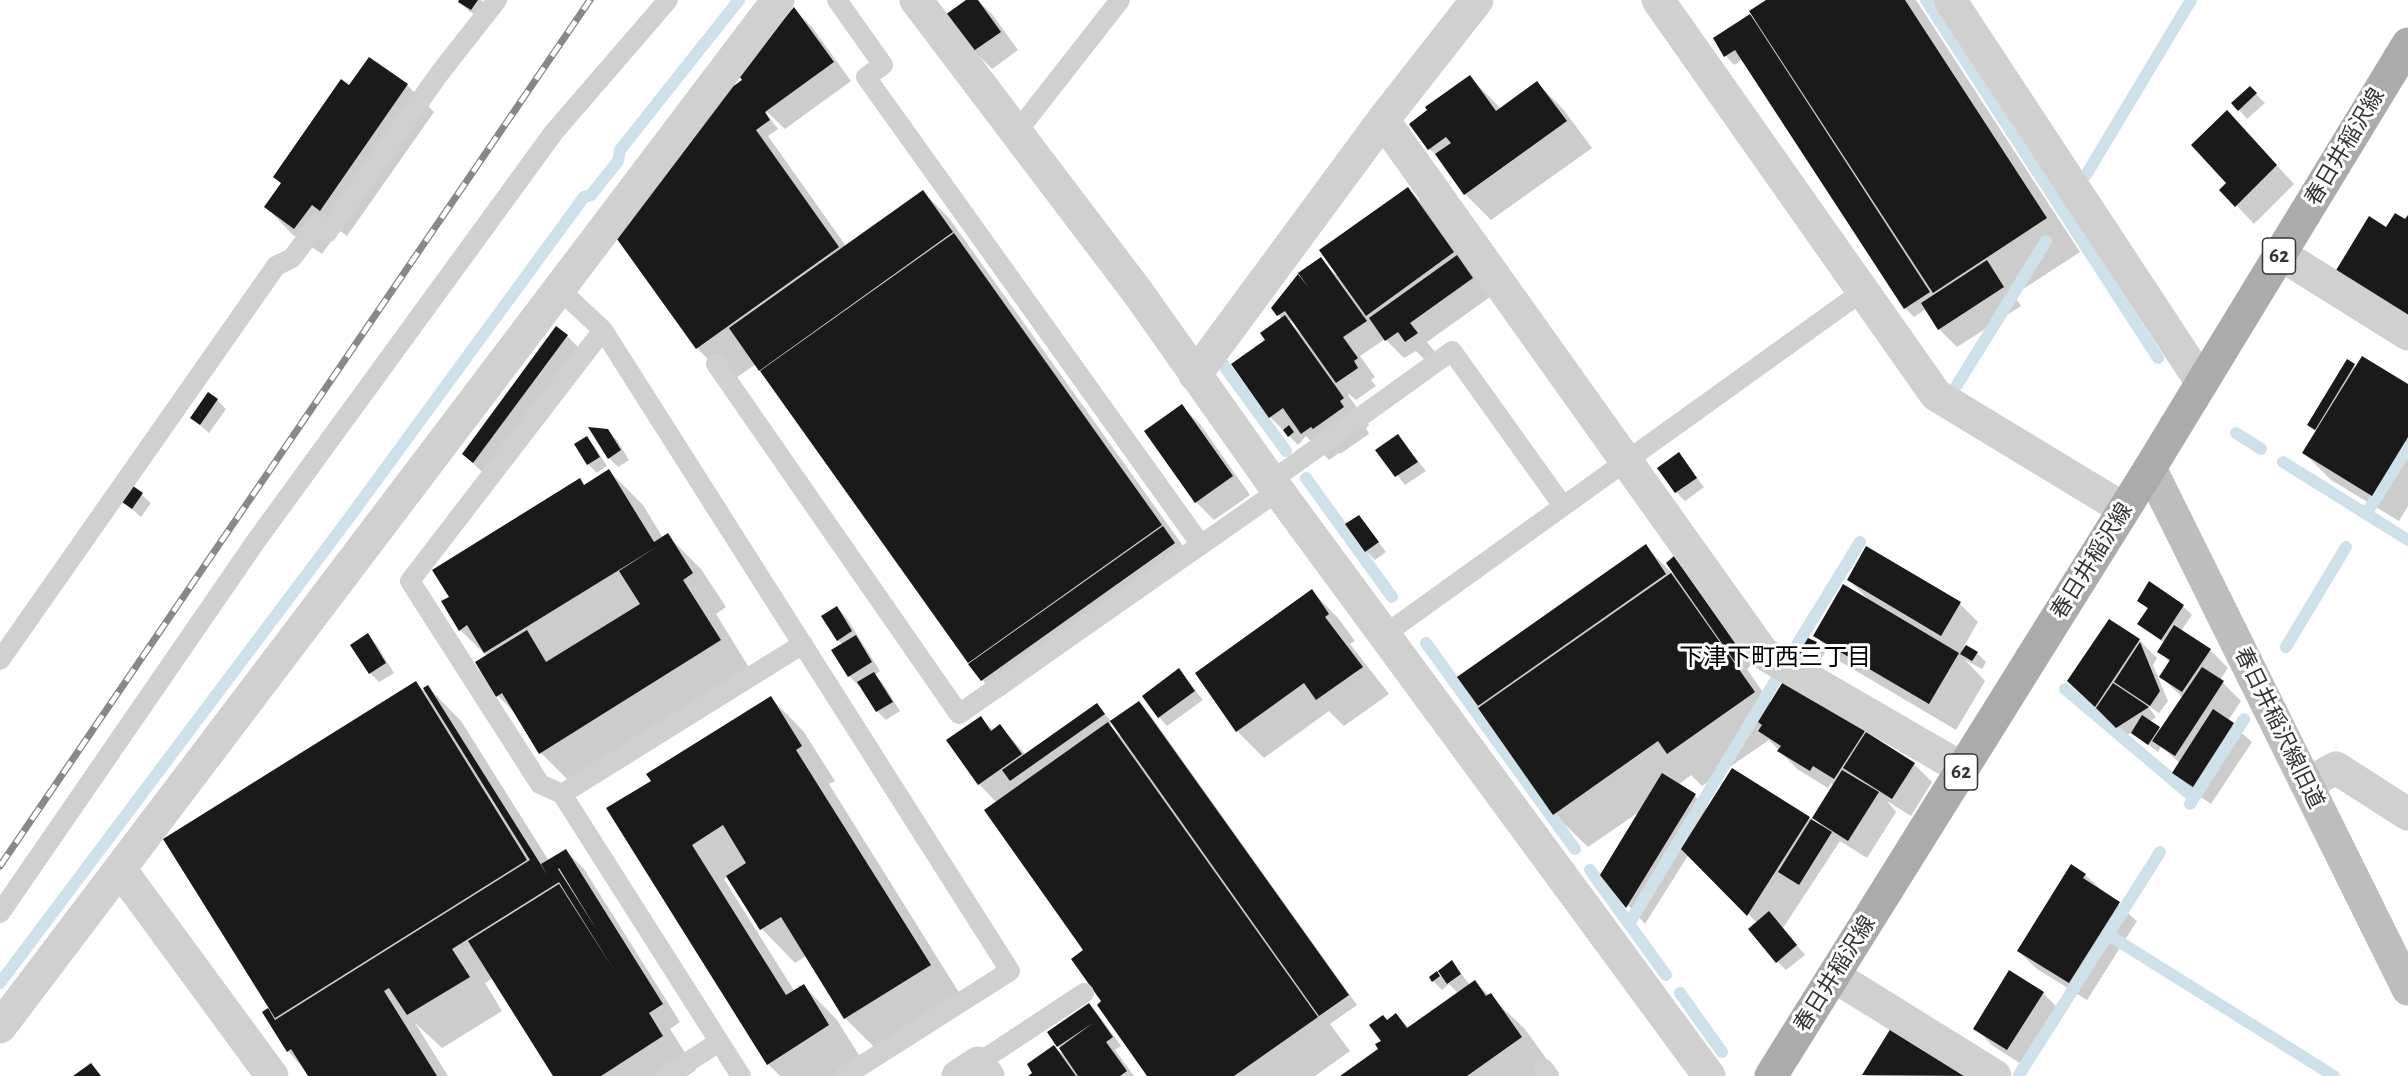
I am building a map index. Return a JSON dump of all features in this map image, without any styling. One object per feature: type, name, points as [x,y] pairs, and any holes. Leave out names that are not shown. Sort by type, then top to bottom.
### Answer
[{"type":"main road","name":"春日井稲沢線","points":[[1772,1076],[2150,468],[2408,44]]},
{"type":"street","points":[[0,1026],[778,0]]},
{"type":"street","points":[[916,0],[1138,294],[1275,486],[1710,1076]]},
{"type":"street","points":[[1195,375],[1383,120],[1477,0]]},
{"type":"street","points":[[1658,0],[1936,395],[2124,509]]},
{"type":"street","points":[[1950,0],[2202,383]]},
{"type":"street","points":[[1383,120],[1763,652],[1963,769]]},
{"type":"street","points":[[2280,254],[2408,334]]},
{"type":"street","name":"春日井稲沢線旧道","points":[[2150,468],[2408,989]]},
{"type":"street","points":[[2307,784],[2336,768],[2408,813]]},
{"type":"street","points":[[120,869],[272,1076]]},
{"type":"street","points":[[1834,976],[1995,1076]]},
{"type":"lane","points":[[0,660],[276,266],[292,258],[317,225],[327,233],[439,74],[497,0]]},
{"type":"lane","points":[[0,913],[255,541],[547,142],[668,0]]},
{"type":"lane","points":[[837,0],[883,65],[866,77],[1201,545]]},
{"type":"lane","points":[[1016,133],[1120,0]]},
{"type":"lane","points":[[559,289],[603,330],[1010,971],[845,1076]]},
{"type":"lane","points":[[1384,635],[1863,291]]},
{"type":"lane","points":[[603,330],[410,581],[540,784],[562,794],[741,1076]]},
{"type":"lane","points":[[716,364],[959,714],[1201,545],[1452,351],[1563,506]]},
{"type":"lane","points":[[562,794],[803,644]]},
{"type":"lane","points":[[975,1072],[1084,993]]},
{"type":"lane","points":[[666,1076],[720,1042]]},
{"type":"building","points":[[459,0],[478,0],[471,10],[458,2]]},
{"type":"building","points":[[966,0],[978,0],[1001,32],[972,52],[945,15]]},
{"type":"building","points":[[1766,0],[1905,0],[2047,218],[1933,293],[1749,11]]},
{"type":"building","points":[[794,7],[834,62],[765,112],[770,120],[756,130],[839,247],[696,349],[617,239],[728,90],[742,80],[738,74]]},
{"type":"building","points":[[1750,14],[1930,292],[1904,309],[1735,50],[1724,57],[1713,38]]},
{"type":"building","points":[[369,57],[408,84],[320,211],[312,205],[294,229],[264,207],[281,183],[273,177],[341,79],[349,85]]},
{"type":"building","points":[[1470,75],[1496,111],[1537,81],[1567,121],[1464,195],[1435,154],[1451,143],[1446,137],[1428,150],[1409,124],[1427,110],[1425,107]]},
{"type":"building","points":[[2250,86],[2257,93],[2238,111],[2231,103]]},
{"type":"building","points":[[2227,110],[2277,165],[2235,207],[2219,190],[2226,183],[2191,145]]},
{"type":"building","points":[[1408,187],[1454,252],[1366,316],[1319,250]]},
{"type":"building","points":[[923,190],[953,232],[759,371],[729,328]]},
{"type":"building","points":[[2395,213],[2405,219],[2408,215],[2408,317],[2335,272],[2369,216],[2386,227]]},
{"type":"building","points":[[954,233],[1162,525],[968,663],[760,371]]},
{"type":"building","points":[[1457,255],[1473,278],[1410,323],[1418,333],[1405,342],[1398,332],[1385,341],[1369,318]]},
{"type":"building","points":[[1321,257],[1367,321],[1343,337],[1358,358],[1354,361],[1358,368],[1336,383],[1285,311],[1277,316],[1271,308],[1298,274],[1309,288],[1298,273]]},
{"type":"building","points":[[1987,260],[2004,287],[1938,330],[1921,303]]},
{"type":"building","points":[[1285,315],[1344,398],[1340,401],[1344,407],[1313,429],[1311,427],[1301,434],[1283,408],[1269,418],[1231,364],[1265,340],[1260,333]]},
{"type":"building","points":[[556,326],[568,335],[473,463],[462,454]]},
{"type":"building","points":[[2362,356],[2408,384],[2408,437],[2372,496],[2302,453]]},
{"type":"building","points":[[2347,359],[2355,364],[2315,430],[2307,425]]},
{"type":"building","points":[[208,392],[218,399],[200,425],[190,418]]},
{"type":"building","points":[[1182,404],[1233,476],[1195,503],[1144,431]]},
{"type":"building","points":[[1289,425],[1294,432],[1288,437],[1283,430]]},
{"type":"building","points":[[588,427],[608,429],[621,450],[608,459]]},
{"type":"building","points":[[1398,434],[1418,462],[1395,477],[1375,450]]},
{"type":"building","points":[[587,436],[600,457],[587,465],[574,444]]},
{"type":"building","points":[[1679,452],[1697,478],[1675,493],[1657,468]]},
{"type":"building","points":[[609,469],[654,542],[668,533],[693,573],[683,580],[721,640],[539,754],[502,693],[496,697],[475,662],[527,630],[546,662],[640,604],[619,571],[658,546],[484,653],[467,625],[459,631],[441,601],[449,597],[432,570],[580,478],[584,485]]},
{"type":"building","points":[[133,486],[143,493],[132,509],[122,502]]},
{"type":"building","points":[[1359,515],[1379,542],[1365,552],[1345,524]]},
{"type":"building","points":[[1163,526],[1175,543],[981,681],[968,664]]},
{"type":"building","points":[[1646,544],[1666,574],[1478,706],[1457,677]]},
{"type":"building","points":[[1866,546],[1961,602],[1941,636],[1847,580]]},
{"type":"building","points":[[1674,556],[1744,656],[1735,662],[1666,563]]},
{"type":"building","points":[[1671,573],[1755,692],[1667,754],[1658,741],[1553,815],[1478,708]]},
{"type":"building","points":[[2149,581],[2184,605],[2161,640],[2137,624],[2148,608],[2137,601]]},
{"type":"building","points":[[1843,584],[1959,653],[1929,704],[1813,636]]},
{"type":"building","points":[[1312,589],[1329,614],[1325,617],[1363,667],[1316,700],[1304,683],[1236,732],[1195,673]]},
{"type":"building","points":[[837,606],[852,631],[837,641],[821,616]]},
{"type":"building","points":[[2109,619],[2140,639],[2095,707],[2067,681]]},
{"type":"building","points":[[2174,625],[2211,649],[2182,692],[2159,677],[2170,660],[2157,652]]},
{"type":"building","points":[[368,633],[386,663],[369,674],[350,645]]},
{"type":"building","points":[[856,635],[872,662],[848,677],[831,650]]},
{"type":"building","points":[[1808,638],[1817,642],[1807,659],[1799,653]]},
{"type":"building","points":[[2140,642],[2160,691],[2150,706],[2114,682]]},
{"type":"building","points":[[1966,645],[1978,652],[1972,661],[1960,654]]},
{"type":"building","points":[[2202,667],[2224,681],[2175,756],[2152,741]]},
{"type":"building","points":[[1179,668],[1195,691],[1158,718],[1142,696]]},
{"type":"building","points":[[874,672],[893,702],[876,712],[857,682]]},
{"type":"building","points":[[1784,680],[1865,731],[1834,779],[1813,766],[1810,771],[1777,751],[1781,746],[1758,731],[1762,725],[1758,722]]},
{"type":"building","points":[[416,681],[527,860],[275,1018],[163,839]]},
{"type":"building","points":[[2113,683],[2149,707],[2116,728],[2096,708]]},
{"type":"building","points":[[428,685],[548,876],[541,864],[566,849],[663,1004],[649,1013],[663,1036],[601,1076],[553,1076],[468,941],[559,884],[614,970],[559,882],[452,949],[470,977],[407,1015],[389,988],[384,991],[437,1076],[308,1076],[291,1049],[287,1052],[262,1012],[268,1008],[275,1020],[530,860],[423,688]],"holes":[[[559,868],[597,930],[558,869]]]},
{"type":"building","points":[[771,696],[802,746],[796,750],[931,965],[844,1019],[781,917],[760,930],[726,876],[746,863],[723,825],[692,845],[786,995],[804,984],[829,1025],[767,1065],[606,808],[651,781],[646,774]]},
{"type":"building","points":[[1139,701],[1349,995],[1319,1016],[1110,721]]},
{"type":"building","points":[[1097,703],[1105,714],[1010,781],[1002,770]]},
{"type":"building","points":[[2213,709],[2234,723],[2193,787],[2172,773]]},
{"type":"building","points":[[2142,715],[2160,727],[2148,745],[2131,733]]},
{"type":"building","points":[[981,716],[991,731],[1000,724],[1022,754],[978,785],[946,740]]},
{"type":"building","points":[[1108,722],[1318,1017],[1234,1076],[1147,1076],[1097,1005],[1101,1001],[1071,959],[1083,950],[984,810]]},
{"type":"building","points":[[1866,732],[1915,763],[1892,799],[1843,768]]},
{"type":"building","points":[[1732,768],[1810,817],[1747,916],[1681,849]]},
{"type":"building","points":[[1842,770],[1879,792],[1848,841],[1812,818]]},
{"type":"building","points":[[1662,773],[1696,794],[1626,908],[1600,875]]},
{"type":"building","points":[[1811,819],[1832,832],[1799,885],[1778,872]]},
{"type":"building","points":[[2071,864],[2086,874],[2083,878],[2120,902],[2069,983],[2017,951]]},
{"type":"building","points":[[1769,911],[1797,945],[1776,963],[1748,929]]},
{"type":"building","points":[[1452,960],[1461,974],[1447,984],[1438,971]]},
{"type":"building","points":[[2009,970],[2044,992],[2007,1050],[1973,1029]]},
{"type":"building","points":[[1437,971],[1440,976],[1432,982],[1429,977]]},
{"type":"building","points":[[1475,980],[1486,996],[1491,993],[1522,1037],[1467,1076],[1340,1076],[1378,1049],[1375,1044],[1381,1041],[1369,1025],[1383,1015],[1387,1020],[1396,1013],[1407,1028]]},
{"type":"building","points":[[1089,1003],[1113,1037],[1106,1042],[1127,1071],[1120,1076],[1078,1076],[1059,1048],[1093,1023],[1057,1047],[1047,1032]]},
{"type":"building","points":[[1891,1028],[1969,1076],[1862,1075]]},
{"type":"building","points":[[1054,1045],[1076,1076],[1028,1076],[1032,1073],[1027,1064]]},
{"type":"building","points":[[91,1063],[101,1076],[73,1076]]},
{"type":"waterway","points":[[0,983],[349,518],[584,197],[591,195],[618,161],[620,150],[739,0]]},
{"type":"waterway","points":[[1926,0],[2158,358]]},
{"type":"waterway","points":[[2086,175],[2191,0]]},
{"type":"waterway","points":[[1957,385],[2046,241]]},
{"type":"waterway","points":[[1224,352],[1219,359],[1286,451]]},
{"type":"waterway","points":[[2236,433],[2261,449]]},
{"type":"waterway","points":[[2366,514],[2408,447]]},
{"type":"waterway","points":[[2283,462],[2408,540]]},
{"type":"waterway","points":[[1306,478],[1392,597]]},
{"type":"waterway","points":[[1795,648],[1860,542]]},
{"type":"waterway","points":[[2286,647],[2346,547]]},
{"type":"waterway","points":[[1426,643],[1575,849]]},
{"type":"waterway","points":[[1629,924],[1780,673]]},
{"type":"waterway","points":[[2065,689],[2194,798]]},
{"type":"waterway","points":[[2190,804],[2244,719]]},
{"type":"waterway","points":[[2019,1075],[2160,852]]},
{"type":"waterway","points":[[1590,870],[1666,975]]},
{"type":"waterway","points":[[2107,934],[2334,1076]]},
{"type":"waterway","points":[[1680,993],[1722,1052]]},
{"type":"railway","points":[[0,866],[590,0]]},
{"type":"district","name":"下津下町西三丁目","points":[[1775,658]]}]
